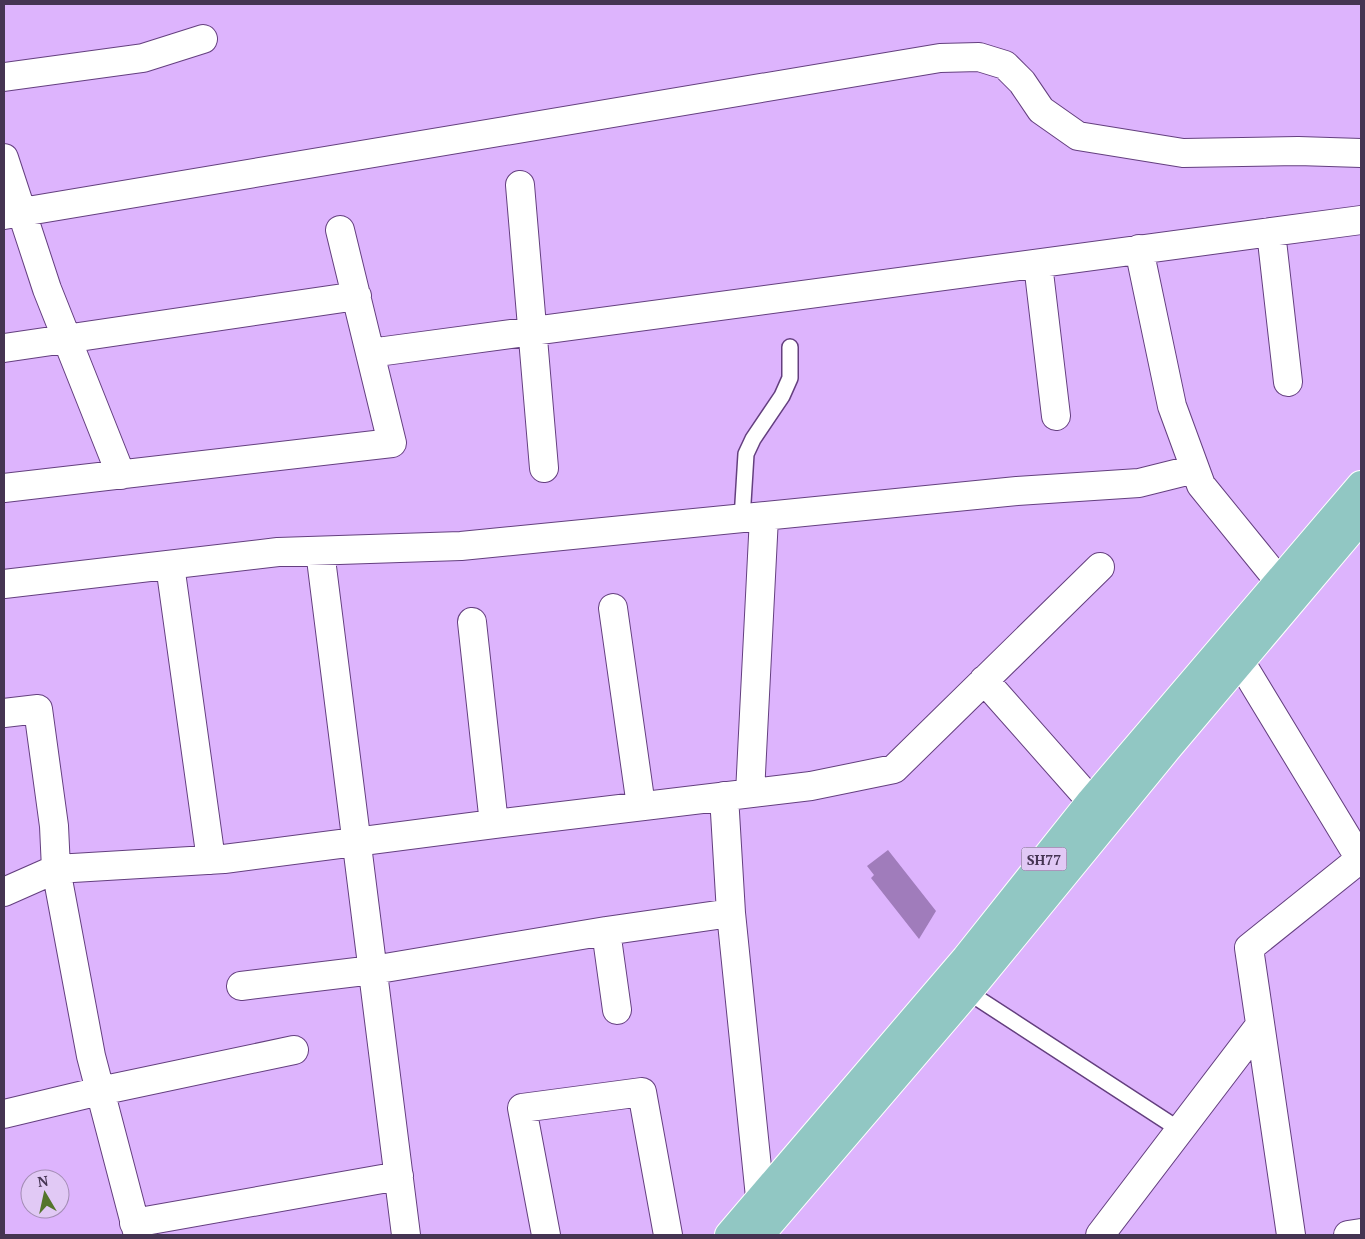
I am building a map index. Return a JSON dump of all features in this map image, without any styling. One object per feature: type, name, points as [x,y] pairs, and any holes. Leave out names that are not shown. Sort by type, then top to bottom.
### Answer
[{"type":"main road","name":"SH77","points":[[729,1235],[966,958],[1091,801],[1361,484]]},
{"type":"main road","name":"SH77","points":[[760,1235],[968,992],[1240,661],[1361,519]]},
{"type":"street","points":[[4,77],[143,58],[203,40]]},
{"type":"street","points":[[13,214],[940,58],[979,58],[1005,65],[1022,82],[1041,110],[1078,136],[1183,153],[1361,153]]},
{"type":"street","points":[[4,158],[13,214],[47,289],[121,475]]},
{"type":"street","points":[[520,185],[544,468]]},
{"type":"street","points":[[370,353],[1361,220]]},
{"type":"street","points":[[4,488],[392,443],[340,230]]},
{"type":"street","points":[[1271,232],[1288,382]]},
{"type":"street","points":[[1139,249],[1172,406],[1201,485],[1279,581]]},
{"type":"street","points":[[1038,264],[1056,416]]},
{"type":"street","points":[[4,348],[356,296]]},
{"type":"street","points":[[4,584],[278,552],[460,546],[1139,482],[1195,469]]},
{"type":"street","points":[[753,518],[731,913],[760,1198]]},
{"type":"street","points":[[320,551],[406,1235]]},
{"type":"street","points":[[170,565],[211,860]]},
{"type":"street","points":[[4,892],[56,870],[211,860],[811,786],[894,770],[1100,567]]},
{"type":"street","points":[[613,608],[641,806]]},
{"type":"street","points":[[472,622],[494,824]]},
{"type":"street","points":[[1240,661],[1361,860],[1249,948],[1291,1235]]},
{"type":"street","points":[[984,680],[1091,801]]},
{"type":"street","points":[[4,713],[38,708],[54,826],[56,870],[91,1056],[136,1229],[399,1176]]},
{"type":"street","points":[[241,986],[373,970],[606,931],[731,913]]},
{"type":"street","points":[[606,931],[618,1010]]},
{"type":"street","points":[[1100,1235],[1260,1025]]},
{"type":"street","points":[[4,1114],[100,1090],[294,1050]]},
{"type":"street","points":[[546,1235],[522,1108],[642,1092],[668,1235]]},
{"type":"street","points":[[1348,1235],[1361,1234]]},
{"type":"lane","points":[[753,518],[746,454],[753,439],[782,396],[790,378],[790,347]]},
{"type":"lane","points":[[968,992],[1180,1130]]},
{"type":"building","points":[[888,850],[936,911],[919,939],[871,878],[874,875],[867,866]]}]
